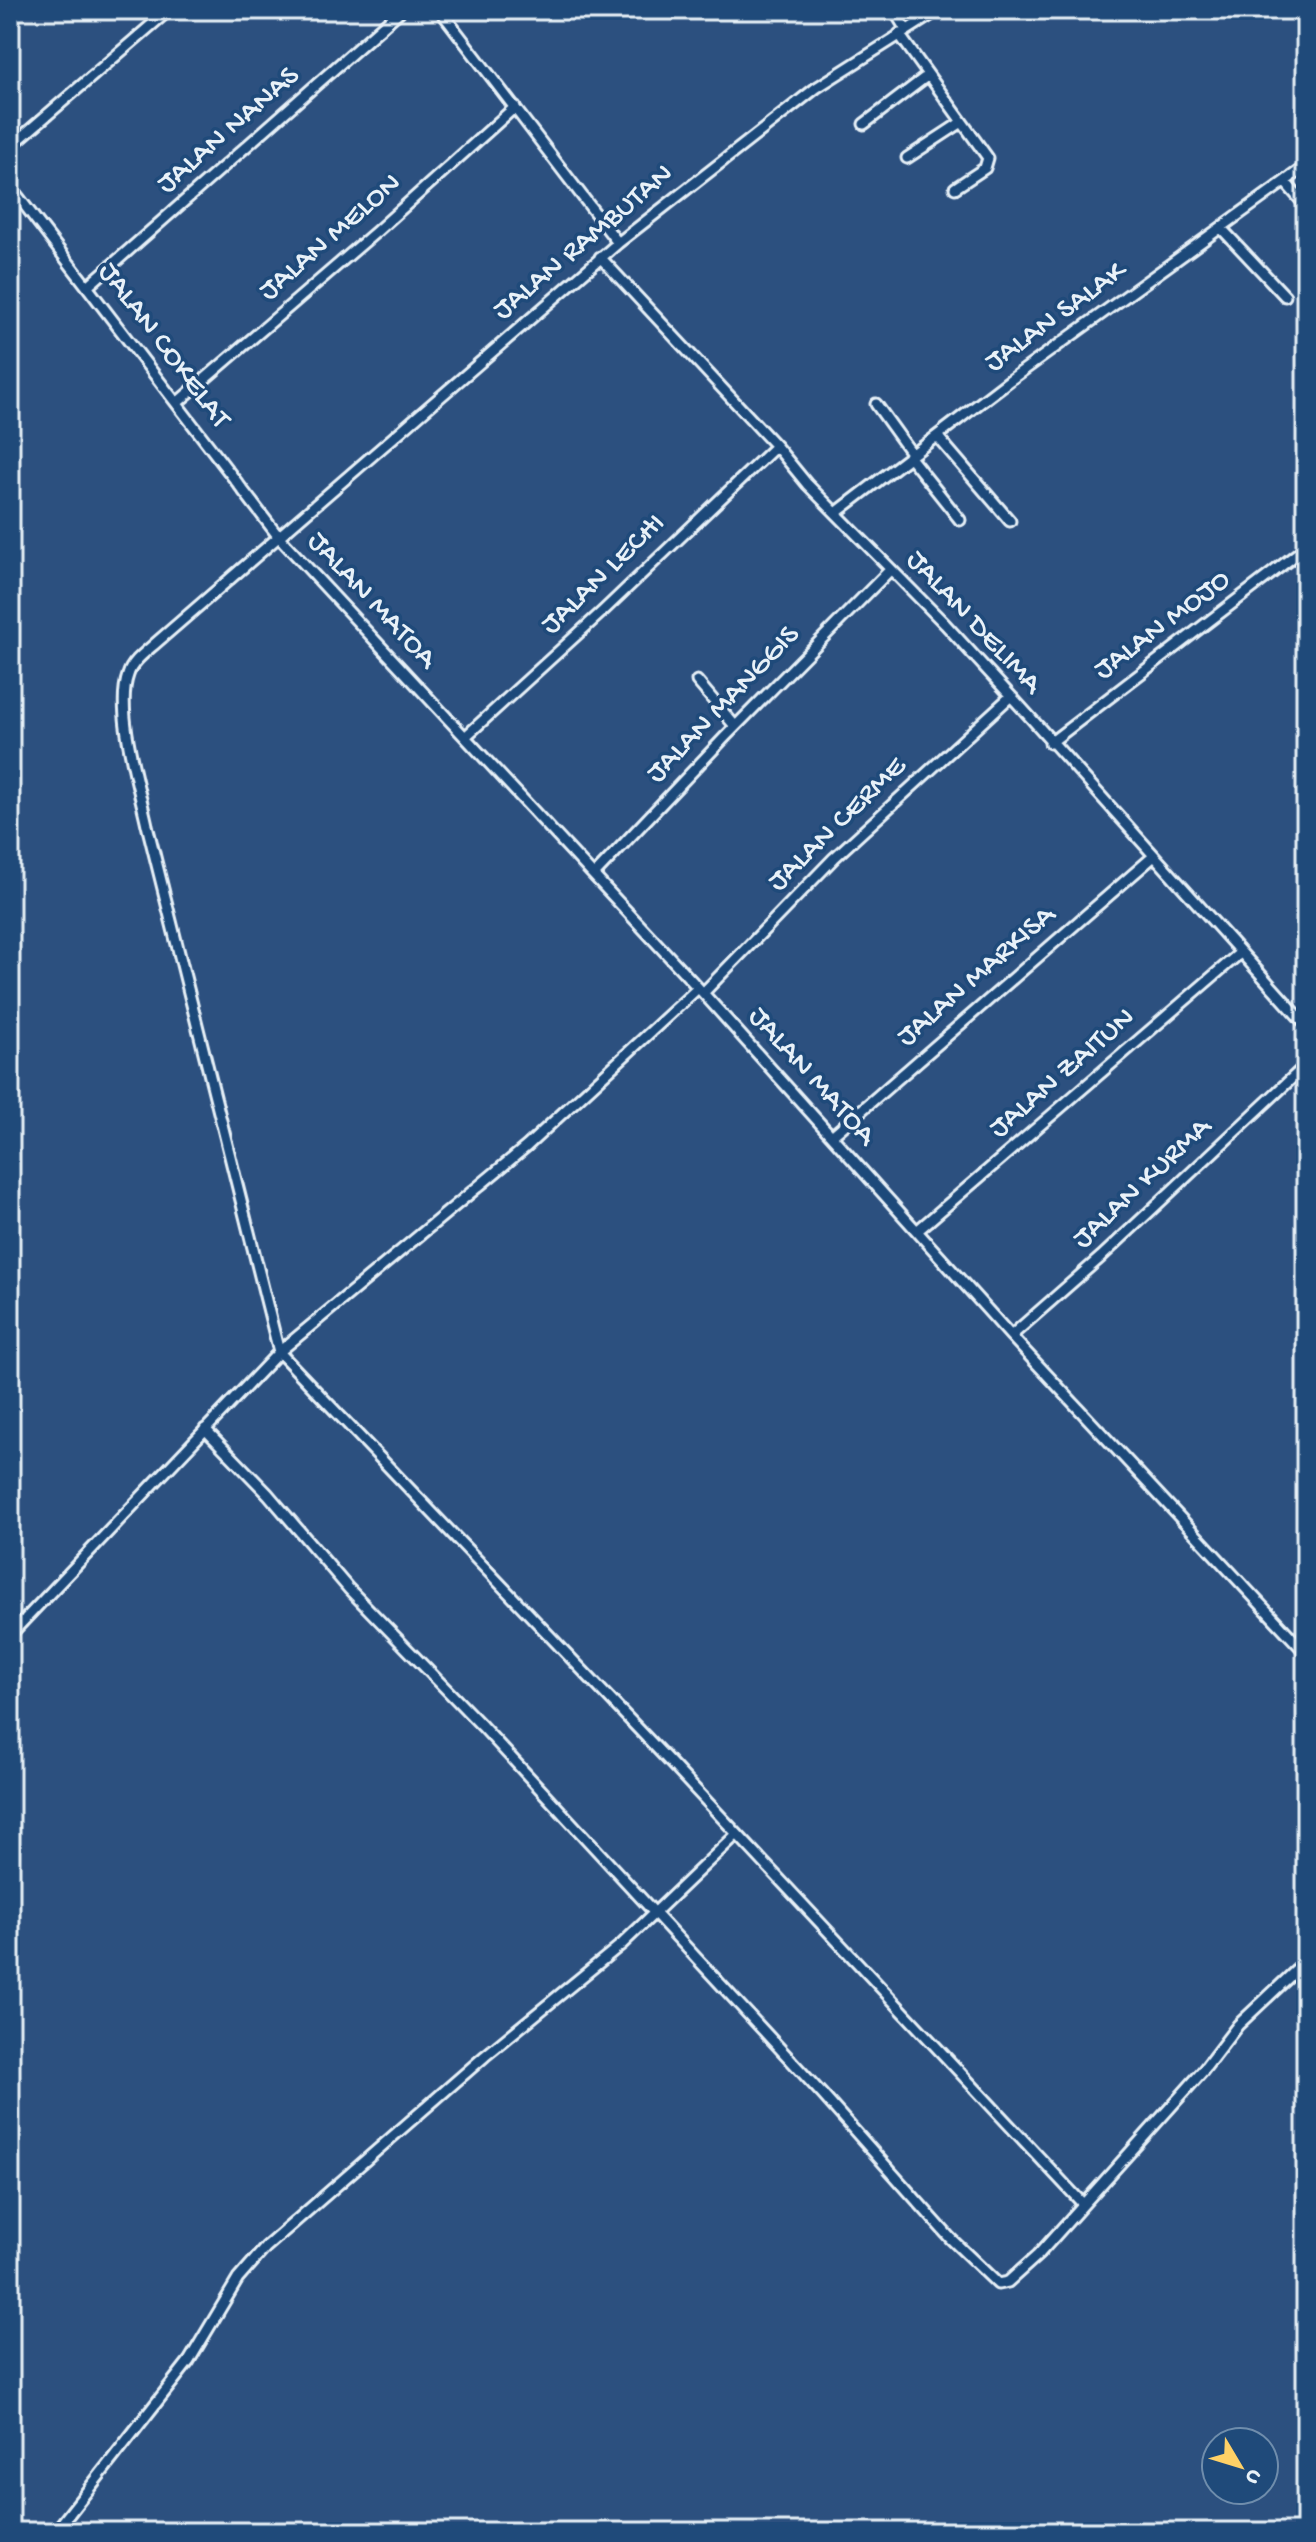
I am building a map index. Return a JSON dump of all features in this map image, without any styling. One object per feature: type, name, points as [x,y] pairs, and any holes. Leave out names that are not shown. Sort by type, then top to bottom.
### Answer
[{"type":"street","points":[[10,147],[169,10]]},
{"type":"street","name":"JALAN NANAS","points":[[88,286],[401,10]]},
{"type":"street","points":[[440,10],[618,243]]},
{"type":"street","points":[[894,10],[927,76],[988,161],[985,168],[955,188]]},
{"type":"street","name":"JALAN RAMBUTAN","points":[[279,1352],[147,825],[128,739],[125,706],[127,676],[134,664],[278,536],[600,257],[816,88],[939,10]]},
{"type":"street","points":[[864,124],[927,76]]},
{"type":"street","name":"JALAN MELON","points":[[177,403],[515,107]]},
{"type":"street","points":[[907,158],[962,122]]},
{"type":"street","name":"JALAN SALAK","points":[[836,513],[1306,166]]},
{"type":"street","points":[[1285,182],[1306,206]]},
{"type":"street","name":"JALAN COKELAT","points":[[10,186],[278,536]]},
{"type":"street","points":[[1221,228],[1285,296]]},
{"type":"street","name":"JALAN DELIMA","points":[[600,257],[776,446],[807,484],[945,624],[1306,1025]]},
{"type":"street","points":[[876,404],[960,520]]},
{"type":"street","points":[[937,436],[1010,521]]},
{"type":"street","name":"JALAN LECHI","points":[[465,737],[776,446]]},
{"type":"street","name":"JALAN MATOA","points":[[278,536],[700,990],[1011,1336],[1306,1653]]},
{"type":"street","name":"JALAN MOJO","points":[[1050,743],[1306,547]]},
{"type":"street","name":"JALAN MANGGIS","points":[[594,875],[735,726],[890,570]]},
{"type":"street","points":[[697,681],[735,726]]},
{"type":"street","name":"JALAN CERME","points":[[10,1635],[279,1352],[527,1146],[700,990],[834,858],[1011,696]]},
{"type":"street","name":"JALAN MARKISA","points":[[833,1135],[1154,856]]},
{"type":"street","name":"JALAN ZAITUN","points":[[917,1231],[1240,953]]},
{"type":"street","name":"JALAN KURMA","points":[[1011,1336],[1101,1257],[1306,1065]]},
{"type":"street","points":[[279,1352],[1083,2204]]},
{"type":"street","points":[[205,1429],[268,1494],[349,1589],[657,1914],[950,2238],[998,2284],[1008,2282],[1038,2255],[1202,2072],[1238,2025],[1306,1961]]},
{"type":"street","points":[[55,2532],[189,2361],[250,2263],[485,2056],[657,1914],[736,1835]]}]
